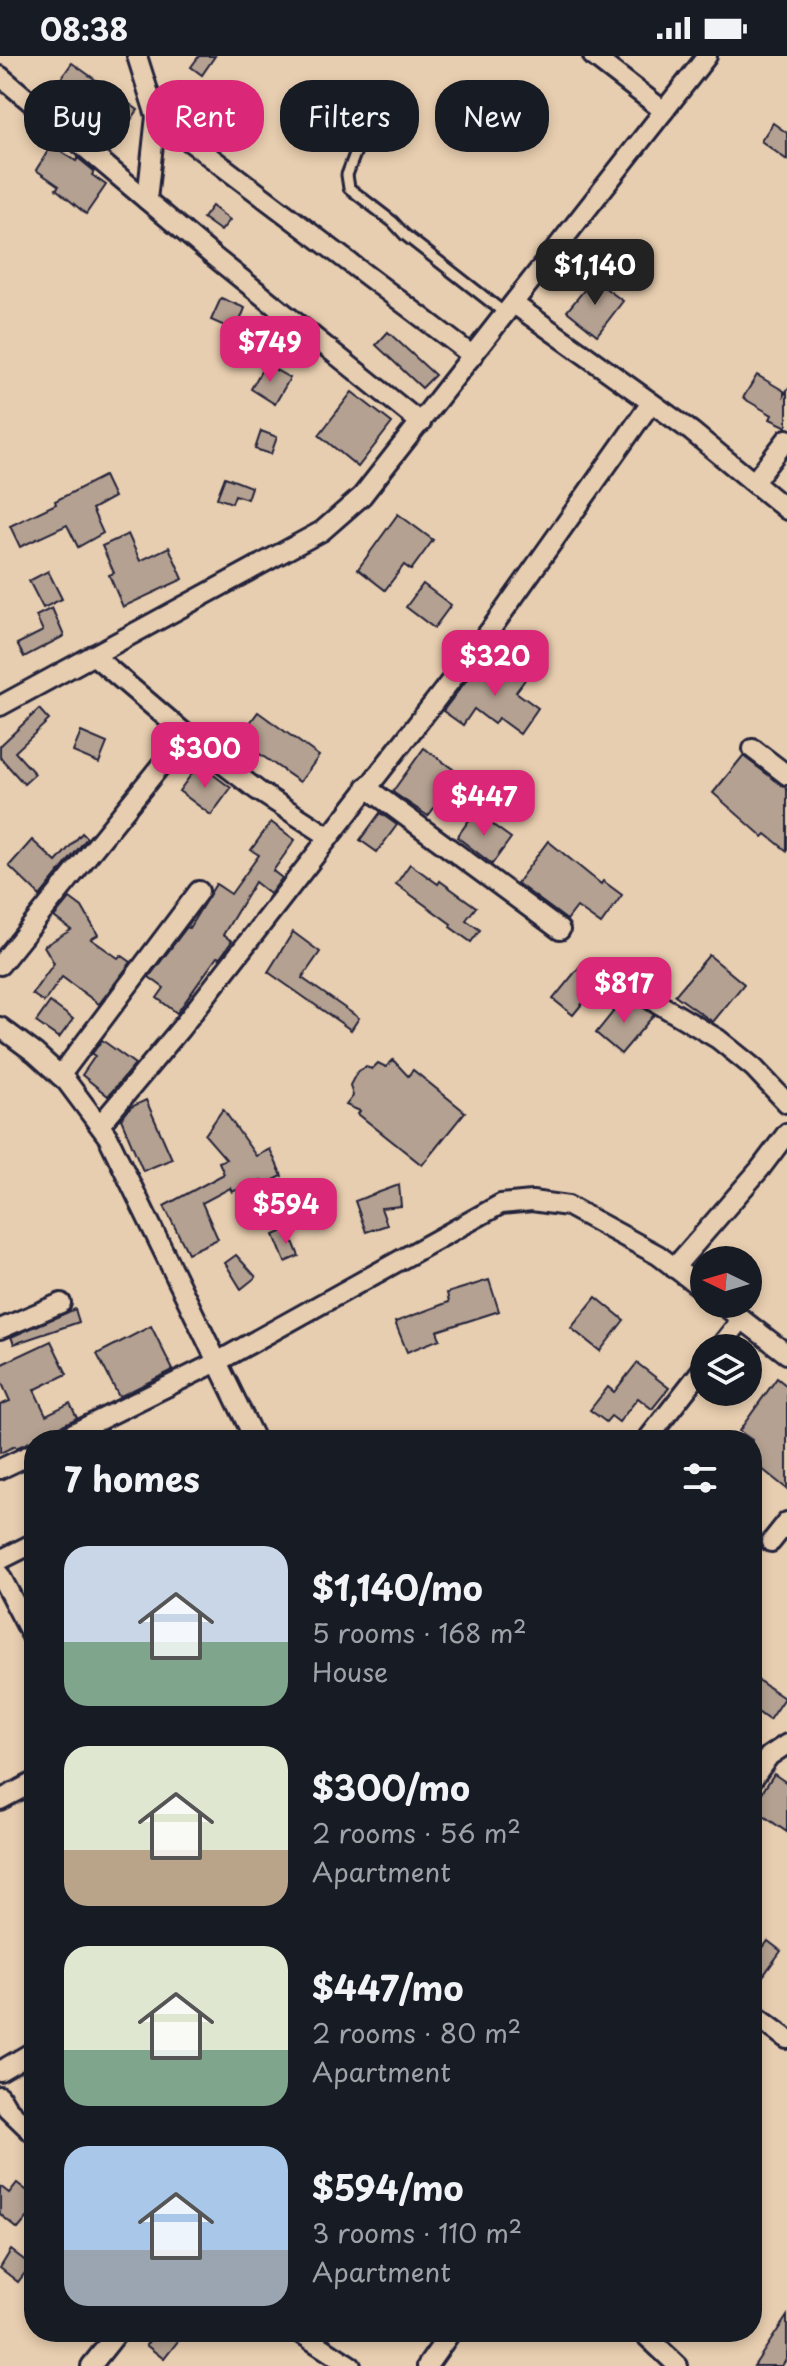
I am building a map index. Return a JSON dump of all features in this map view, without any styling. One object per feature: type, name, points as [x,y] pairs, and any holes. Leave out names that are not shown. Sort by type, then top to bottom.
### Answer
[{"type":"street","points":[[137,56],[146,84]]},
{"type":"street","points":[[593,56],[664,111]]},
{"type":"street","points":[[0,706],[322,531],[362,496],[707,56]]},
{"type":"street","points":[[0,76],[421,423]]},
{"type":"street","points":[[147,200],[152,152]]},
{"type":"street","points":[[204,152],[473,356]]},
{"type":"street","points":[[510,309],[651,403],[787,510]]},
{"type":"street","points":[[100,1125],[181,1028],[491,629],[651,403]]},
{"type":"street","points":[[754,482],[787,439]]},
{"type":"street","points":[[93,655],[257,790],[328,836]]},
{"type":"street","points":[[0,965],[186,734]]},
{"type":"street","points":[[753,749],[787,775]]},
{"type":"street","points":[[366,787],[560,930]]},
{"type":"street","points":[[60,1076],[199,891]]},
{"type":"street","points":[[637,991],[718,1039],[754,1068],[787,1103]]},
{"type":"street","points":[[0,1027],[60,1076],[108,1137],[217,1362],[246,1430]]},
{"type":"street","points":[[674,1268],[760,1169],[787,1133]]},
{"type":"street","points":[[79,1430],[217,1362],[501,1204],[532,1201],[568,1206],[658,1255],[690,1280]]},
{"type":"street","points":[[0,1329],[61,1303]]},
{"type":"street","points":[[730,1334],[742,1319],[787,1354]]},
{"type":"street","points":[[655,1430],[690,1385]]},
{"type":"street","points":[[0,1469],[24,1458]]},
{"type":"street","points":[[771,1542],[787,1522]]},
{"type":"street","points":[[0,1560],[24,1548]]},
{"type":"street","points":[[0,1575],[24,1621]]},
{"type":"street","points":[[762,1766],[769,1756],[787,1744]]},
{"type":"street","points":[[0,1800],[24,1787]]},
{"type":"street","points":[[762,2020],[787,2039]]},
{"type":"street","points":[[0,2071],[24,2057]]},
{"type":"street","points":[[0,2096],[7,2108],[24,2124]]},
{"type":"street","points":[[91,2366],[110,2342]]},
{"type":"street","points":[[314,2342],[351,2366]]},
{"type":"street","points":[[427,2366],[444,2342]]},
{"type":"street","points":[[653,2342],[678,2366]]},
{"type":"lane","points":[[356,152],[347,175],[352,193],[393,222],[405,235],[510,309]]},
{"type":"building","points":[[199,56],[215,56],[202,75],[191,67]]},
{"type":"building","points":[[72,63],[96,80],[60,80]]},
{"type":"building","points":[[130,104],[138,110],[130,121]]},
{"type":"building","points":[[773,123],[787,133],[787,160],[761,141]]},
{"type":"building","points":[[48,152],[62,152],[76,161],[78,158],[94,171],[92,175],[106,185],[86,214],[56,189],[59,186],[36,170]]},
{"type":"building","points":[[212,206],[230,220],[221,231],[203,218]]},
{"type":"building","points":[[593,279],[623,301],[597,335],[567,311]]},
{"type":"building","points":[[221,298],[245,308],[236,331],[211,320]]},
{"type":"building","points":[[388,332],[435,375],[422,388],[376,345]]},
{"type":"building","points":[[265,364],[290,378],[275,404],[251,389]]},
{"type":"building","points":[[757,375],[784,391],[784,395],[787,390],[787,427],[770,419],[772,415],[743,398]]},
{"type":"building","points":[[352,392],[392,423],[358,467],[319,435]]},
{"type":"building","points":[[261,431],[277,437],[271,454],[255,449]]},
{"type":"building","points":[[104,476],[114,497],[92,509],[103,533],[78,547],[67,525],[20,547],[10,526]]},
{"type":"building","points":[[225,477],[251,487],[247,499],[235,495],[232,503],[217,498]]},
{"type":"building","points":[[398,514],[433,540],[411,570],[404,565],[385,590],[358,569]]},
{"type":"building","points":[[128,534],[140,561],[169,547],[183,579],[123,607],[109,575],[114,573],[102,546]]},
{"type":"building","points":[[48,571],[62,599],[43,608],[29,581]]},
{"type":"building","points":[[423,584],[451,605],[434,628],[406,607]]},
{"type":"building","points":[[52,608],[64,636],[24,657],[17,644],[43,631],[36,616]]},
{"type":"building","points":[[515,658],[532,670],[516,692],[538,708],[520,734],[498,718],[494,724],[474,709],[463,725],[443,711],[475,669],[496,684]]},
{"type":"building","points":[[39,709],[49,720],[15,752],[35,774],[24,784],[0,757],[0,746]]},
{"type":"building","points":[[258,712],[319,756],[300,782],[238,739]]},
{"type":"building","points":[[81,732],[107,743],[99,763],[73,752]]},
{"type":"building","points":[[424,748],[494,799],[486,810],[458,789],[450,800],[443,796],[428,816],[394,793]]},
{"type":"building","points":[[743,756],[787,789],[787,851],[766,834],[763,837],[713,793]]},
{"type":"building","points":[[199,764],[231,788],[211,815],[179,791]]},
{"type":"building","points":[[475,812],[511,838],[492,864],[457,837]]},
{"type":"building","points":[[380,813],[397,825],[377,852],[360,840]]},
{"type":"building","points":[[271,822],[295,840],[273,871],[282,878],[270,894],[255,882],[223,935],[232,941],[177,1013],[157,998],[164,988],[149,977],[189,928],[216,884],[231,894],[259,855],[251,850]]},
{"type":"building","points":[[82,833],[87,838],[40,896],[9,866],[32,840],[56,862]]},
{"type":"building","points":[[548,841],[601,884],[603,881],[622,895],[601,924],[577,907],[567,920],[517,883]]},
{"type":"building","points":[[410,864],[476,907],[466,920],[480,930],[471,942],[396,884]]},
{"type":"building","points":[[70,898],[82,907],[98,935],[91,939],[118,958],[121,955],[131,962],[99,1004],[62,977],[44,1002],[32,994],[54,963],[44,946],[71,930],[54,917]]},
{"type":"building","points":[[293,932],[320,952],[302,978],[359,1018],[351,1030],[268,972]]},
{"type":"building","points":[[709,955],[744,984],[713,1022],[675,995]]},
{"type":"building","points":[[585,960],[604,977],[573,1015],[553,999]]},
{"type":"building","points":[[626,996],[654,1015],[621,1054],[596,1033]]},
{"type":"building","points":[[50,1002],[73,1019],[59,1038],[36,1022]]},
{"type":"building","points":[[102,1040],[135,1064],[108,1096],[82,1075]]},
{"type":"building","points":[[393,1060],[408,1076],[413,1070],[465,1112],[422,1165],[358,1114],[360,1111],[346,1105],[353,1096],[350,1085],[357,1072],[366,1067],[372,1069],[378,1063],[386,1067]]},
{"type":"building","points":[[146,1100],[172,1159],[143,1171],[121,1119],[131,1107]]},
{"type":"building","points":[[223,1109],[256,1156],[270,1149],[282,1176],[264,1185],[261,1180],[232,1192],[230,1188],[202,1203],[218,1239],[188,1253],[164,1206],[224,1174],[219,1162],[226,1159],[205,1135]]},
{"type":"building","points":[[399,1185],[401,1206],[381,1208],[387,1225],[366,1232],[355,1201]]},
{"type":"building","points":[[288,1229],[299,1256],[285,1262],[274,1235]]},
{"type":"building","points":[[236,1255],[256,1277],[241,1289],[225,1263]]},
{"type":"building","points":[[489,1280],[499,1311],[437,1331],[440,1339],[407,1352],[395,1322],[449,1302],[447,1293]]},
{"type":"building","points":[[596,1297],[624,1320],[600,1351],[571,1328]]},
{"type":"building","points":[[75,1309],[79,1322],[14,1344],[11,1337]]},
{"type":"building","points":[[151,1326],[173,1370],[119,1397],[97,1354]]},
{"type":"building","points":[[51,1341],[67,1374],[34,1390],[46,1415],[70,1403],[77,1418],[53,1430],[24,1430],[24,1444],[0,1453],[0,1405],[10,1401],[0,1379],[0,1365]]},
{"type":"building","points":[[637,1363],[669,1388],[652,1409],[638,1398],[619,1422],[611,1416],[606,1422],[590,1410],[608,1387],[614,1392]]},
{"type":"building","points":[[777,1378],[787,1386],[787,1489],[762,1469],[762,1430],[740,1430],[757,1406],[762,1406],[762,1399]]},
{"type":"building","points":[[762,1683],[784,1698],[769,1720],[762,1715]]},
{"type":"building","points":[[774,1774],[787,1783],[787,1832],[762,1815],[762,1793]]},
{"type":"building","points":[[768,1941],[781,1951],[763,1976],[762,1975],[762,1949]]},
{"type":"building","points":[[17,2183],[24,2188],[24,2222],[18,2229],[0,2214],[0,2186],[9,2193]]},
{"type":"building","points":[[11,2250],[24,2260],[24,2274],[18,2282],[0,2268]]},
{"type":"building","points":[[787,2316],[787,2358],[782,2366],[754,2366]]},
{"type":"building","points":[[148,2342],[177,2342],[164,2359],[146,2345]]}]
